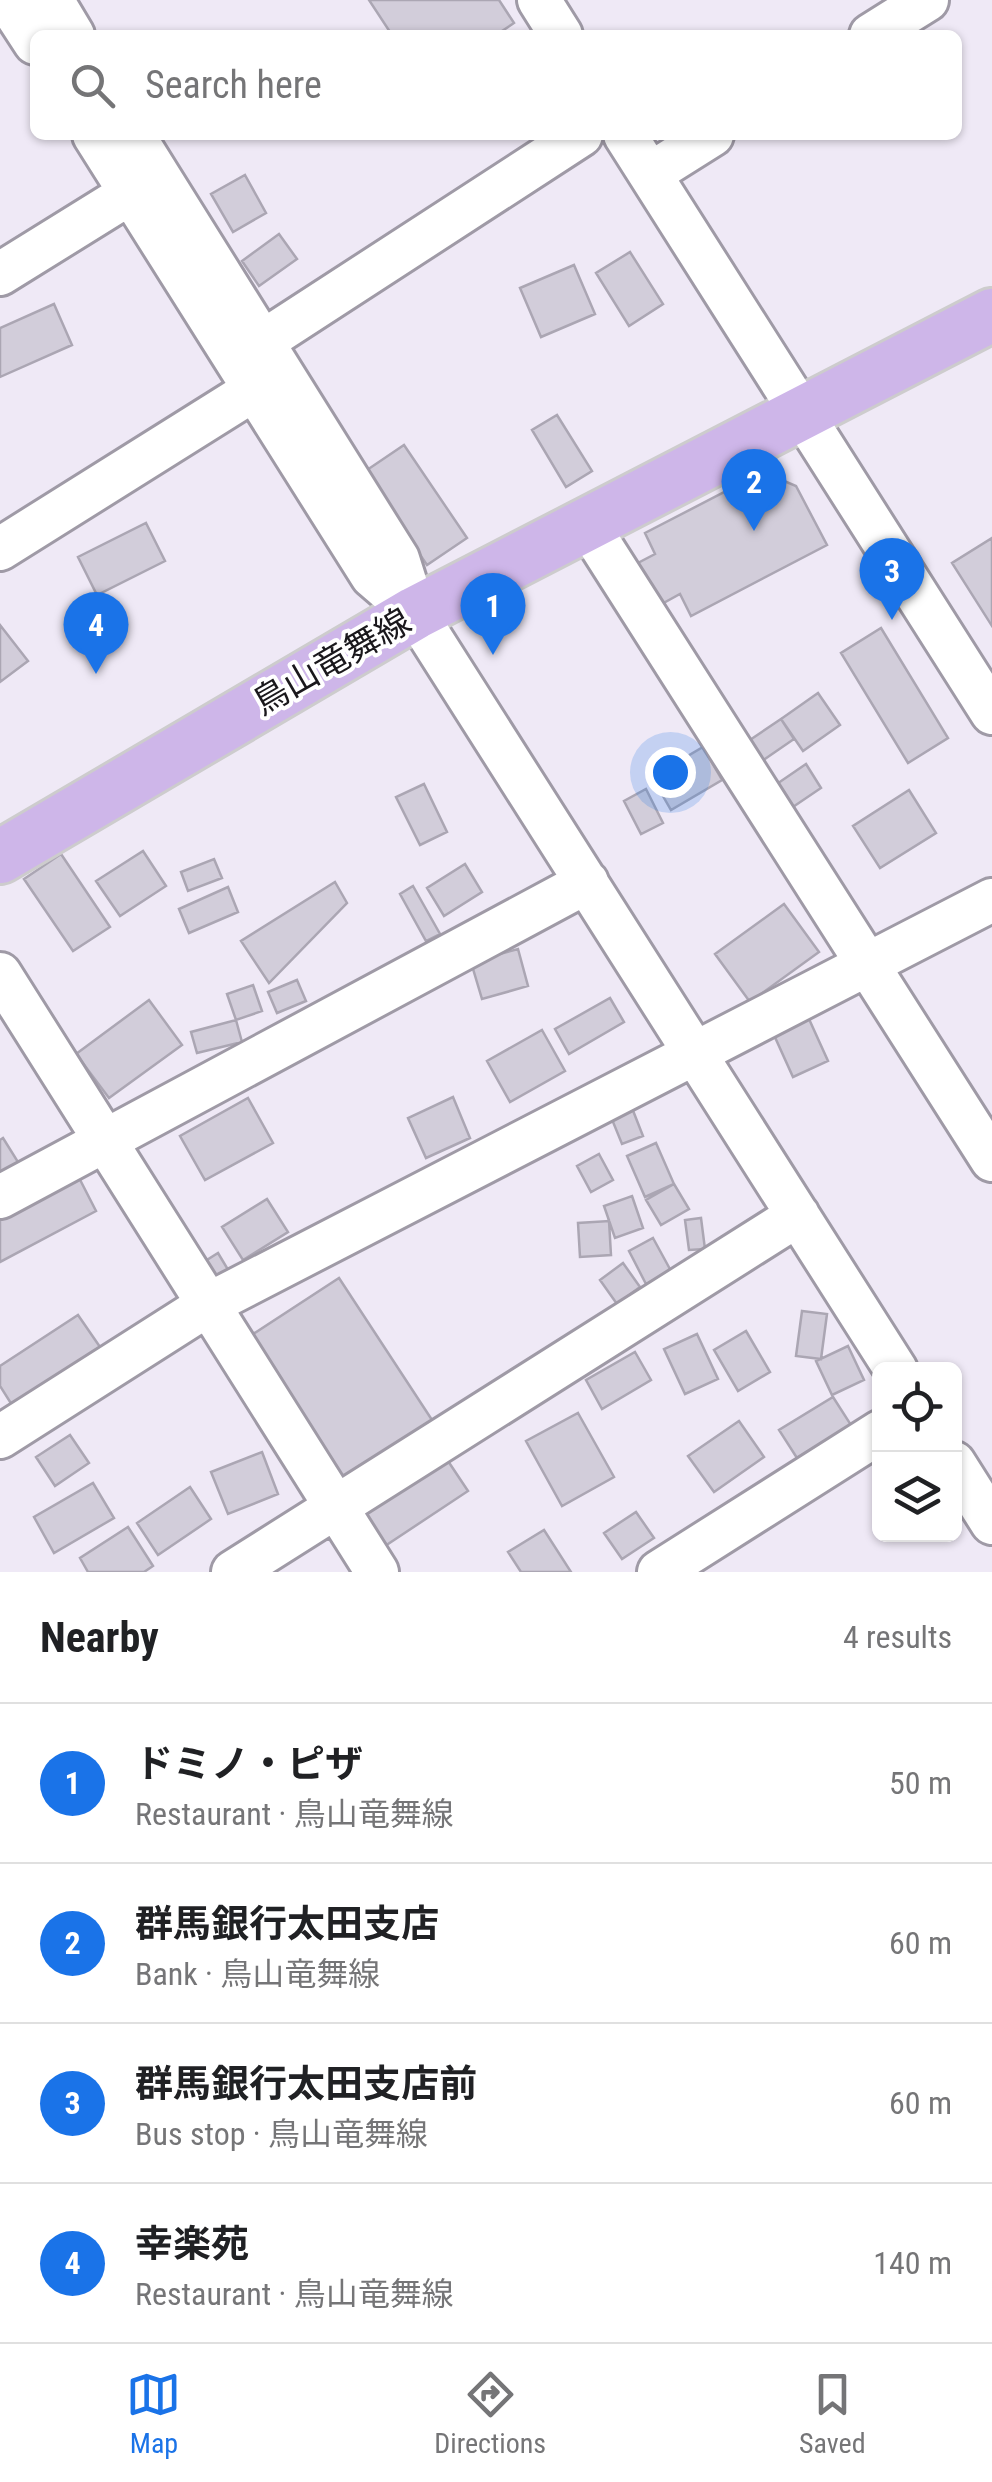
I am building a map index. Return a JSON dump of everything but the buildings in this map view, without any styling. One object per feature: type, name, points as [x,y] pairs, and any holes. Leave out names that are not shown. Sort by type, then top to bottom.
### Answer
[{"type":"main road","name":"鳥山竜舞線","points":[[0,858],[415,612],[992,315]]},
{"type":"street","points":[[7,0],[30,35]]},
{"type":"street","points":[[52,0],[70,30]]},
{"type":"street","points":[[879,30],[927,0]]},
{"type":"street","points":[[99,140],[144,185],[260,365],[398,559],[415,612],[891,1362]]},
{"type":"street","points":[[135,140],[144,185]]},
{"type":"street","points":[[0,550],[575,140]]},
{"type":"street","points":[[628,140],[992,713]]},
{"type":"street","points":[[650,174],[704,140]]},
{"type":"street","points":[[0,274],[144,185]]},
{"type":"street","points":[[587,524],[992,1160]]},
{"type":"street","points":[[0,1197],[587,882]]},
{"type":"street","points":[[0,1437],[209,1304],[992,900]]},
{"type":"street","points":[[0,974],[377,1572]]},
{"type":"street","points":[[232,1572],[798,1215]]},
{"type":"street","points":[[658,1572],[872,1437]]},
{"type":"street","points":[[962,1476],[992,1523]]},
{"type":"place","name":"群馬銀行太田支店","points":[[754,531]]},
{"type":"place","name":"群馬銀行太田支店前","points":[[892,620]]},
{"type":"place","name":"ドミノ・ピザ","points":[[493,655]]},
{"type":"place","name":"幸楽苑","points":[[96,674]]}]
